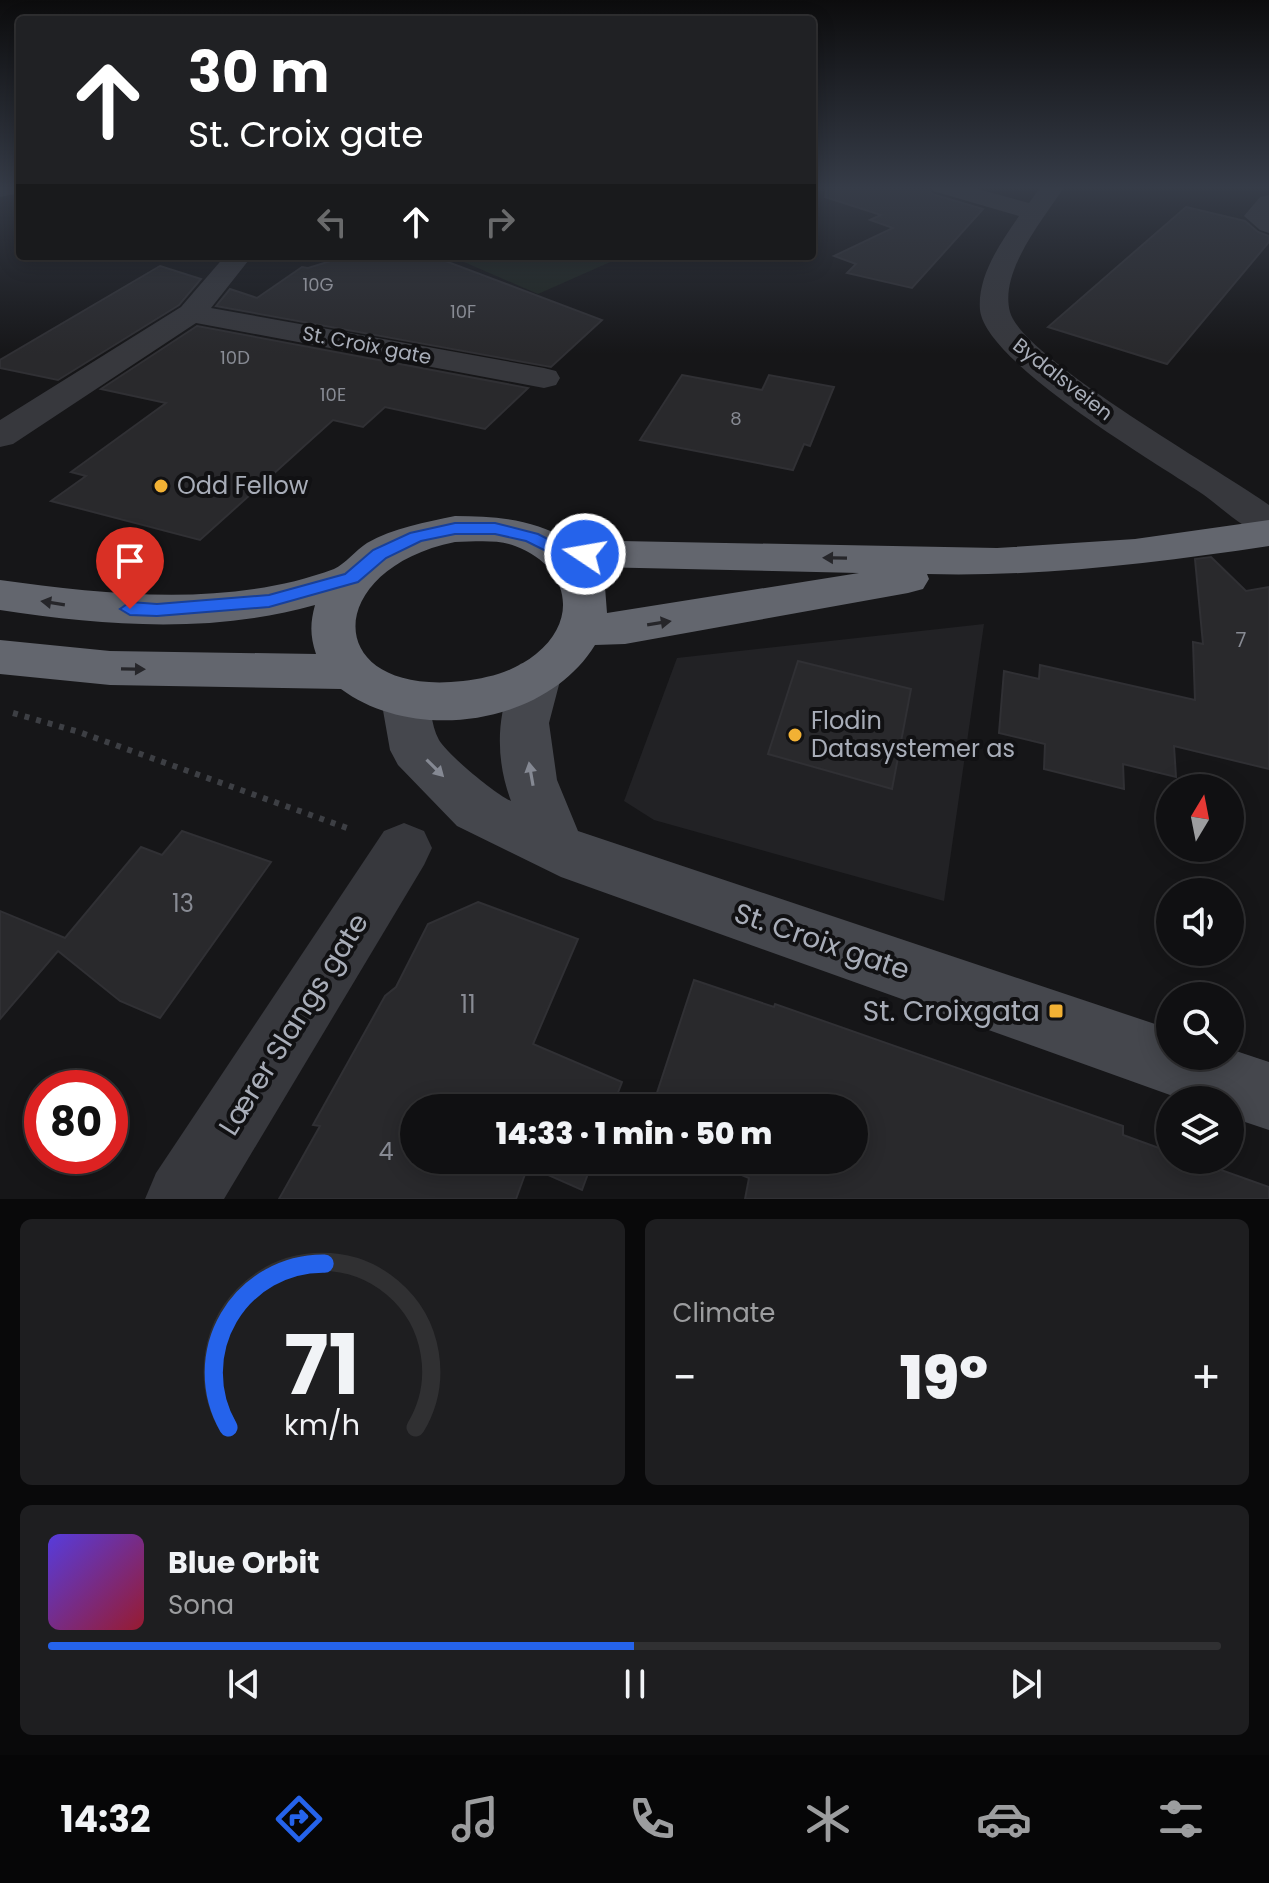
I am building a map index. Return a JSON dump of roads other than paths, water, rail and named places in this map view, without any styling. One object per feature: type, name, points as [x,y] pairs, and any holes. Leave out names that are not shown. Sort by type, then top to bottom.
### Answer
[{"type":"highway","points":[[455,529],[495,529],[532,537],[562,553],[580,576],[587,602],[581,630],[564,655],[537,677],[497,695],[451,702],[405,699],[374,688],[351,672],[332,642],[333,609],[351,578],[379,554],[416,537],[455,529]]},
{"type":"highway","points":[[562,553],[997,562],[1135,552],[1269,533]]},
{"type":"highway","points":[[581,630],[656,624],[997,562]]},
{"type":"highway","points":[[0,595],[74,607],[157,610],[269,601],[351,578]]},
{"type":"highway","points":[[0,657],[110,668],[351,672]]},
{"type":"street","name":"Bydalsveien","points":[[1014,242],[1001,274],[995,313],[1005,332],[1093,406],[1220,488],[1269,524]]},
{"type":"street","points":[[0,436],[191,313],[236,260]]},
{"type":"street","name":"St. Croix gate","points":[[191,313],[544,378]]},
{"type":"street","points":[[537,677],[524,723],[530,780],[557,847]]},
{"type":"street","name":"St. Croix gate","points":[[405,699],[416,750],[476,810],[581,859],[1269,1096]]},
{"type":"street","name":"Lærer Slangs gate","points":[[182,1199],[404,848]]},
{"type":"place","name":"Odd Fellow","points":[[161,486]]},
{"type":"place","name":"Flodin Datasystemer as","points":[[795,735]]},
{"type":"place","name":"St. Croixgata","points":[[1056,1011]]}]
